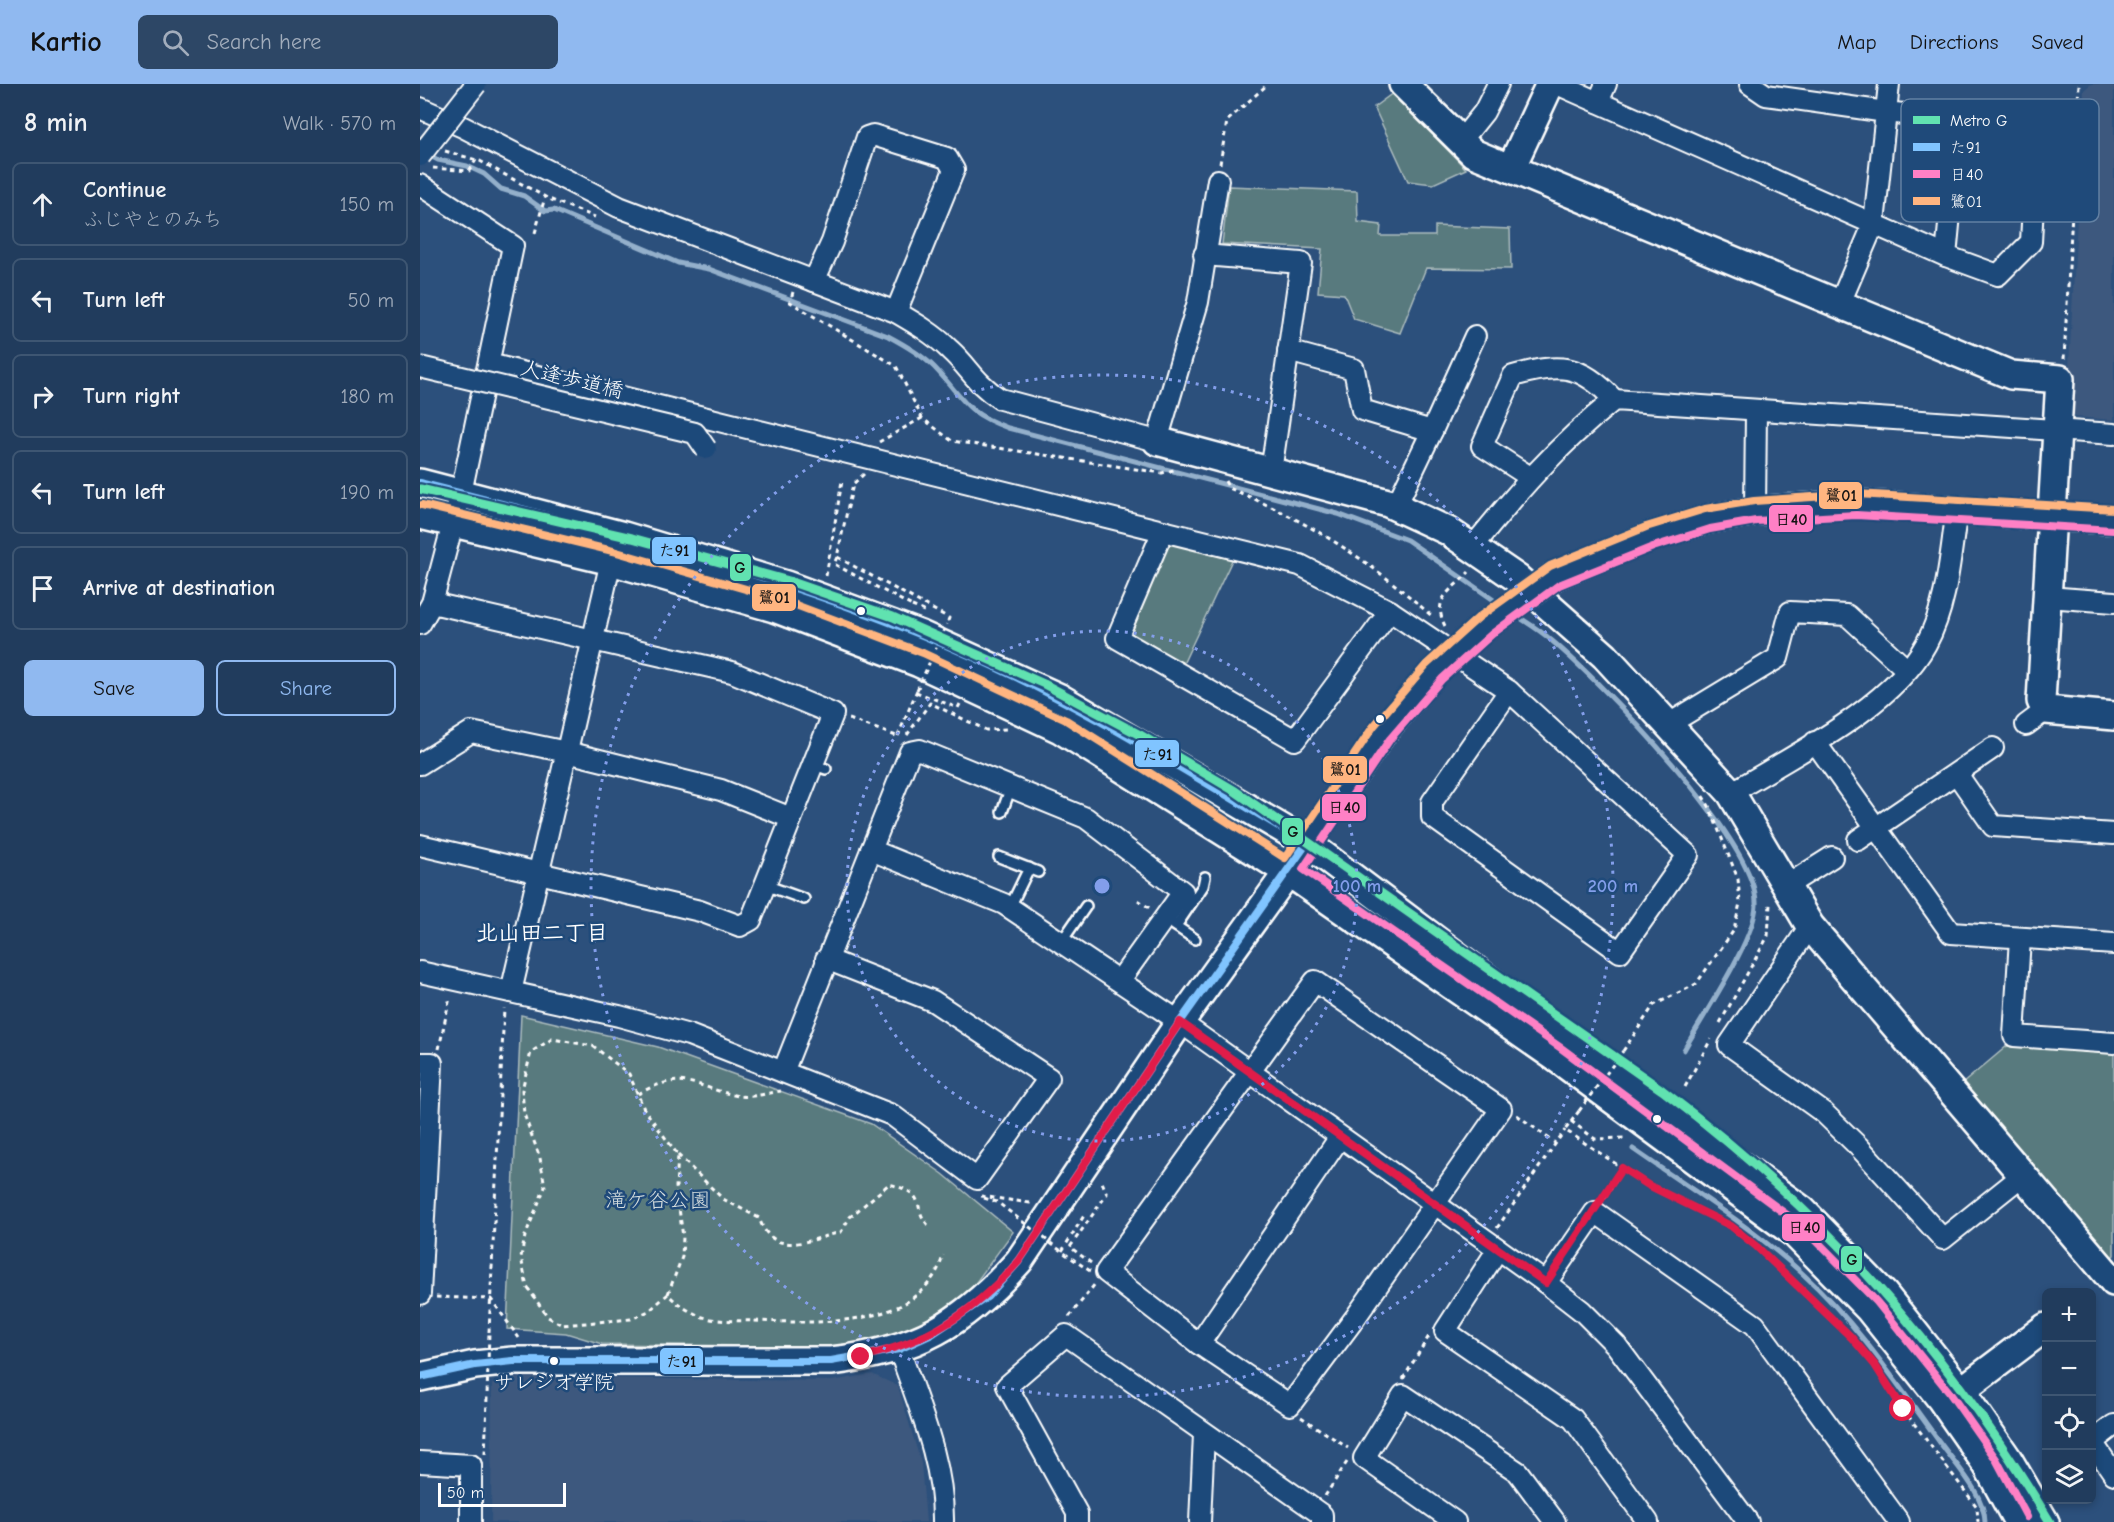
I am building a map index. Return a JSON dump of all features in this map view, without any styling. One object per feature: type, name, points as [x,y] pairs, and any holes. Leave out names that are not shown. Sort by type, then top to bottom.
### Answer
[{"type":"street","points":[[425,162],[476,84]]},
{"type":"street","points":[[1403,84],[1473,153],[2011,375],[2060,379],[2041,701],[2036,717],[2114,716]]},
{"type":"street","points":[[1460,142],[1484,112],[1498,84]]},
{"type":"street","points":[[1511,168],[1550,84]]},
{"type":"street","points":[[1557,84],[1602,93],[1874,223],[1946,256],[1998,275],[2031,242],[2032,222]]},
{"type":"street","points":[[1750,84],[1766,95],[1901,114]]},
{"type":"street","points":[[1840,303],[1874,223],[1889,84]]},
{"type":"street","points":[[420,108],[456,123],[619,207],[896,312],[943,343],[980,386],[999,399],[1396,506],[1448,531],[1469,565],[1518,579],[1605,656],[1669,724],[1778,893],[1810,926],[2023,1175],[2108,1282]]},
{"type":"street","points":[[814,281],[832,242],[867,137],[873,135],[947,158],[954,170],[896,312]]},
{"type":"street","points":[[1157,441],[1198,302],[1218,180]]},
{"type":"street","points":[[420,185],[513,246],[461,493],[432,603],[420,624]]},
{"type":"street","points":[[1946,256],[1949,222]]},
{"type":"street","points":[[1204,255],[1301,263],[1271,472]]},
{"type":"street","points":[[1396,506],[1475,336]]},
{"type":"street","points":[[1288,351],[1354,369],[1362,410],[1432,431]]},
{"type":"street","points":[[489,364],[1300,565],[1390,611],[1509,691],[1688,855],[1620,952],[1432,817],[1432,802],[1509,691]]},
{"type":"street","points":[[1530,477],[1482,446],[1513,376],[1547,366],[1571,369],[1597,381],[1614,400]]},
{"type":"street","name":"人逢歩道橋","points":[[420,367],[695,433],[706,449]]},
{"type":"street","points":[[1469,565],[1530,477],[1581,426],[1614,400],[2114,434]]},
{"type":"street","points":[[1755,511],[1756,411]]},
{"type":"street","points":[[420,483],[624,536],[786,585],[921,634],[1058,697],[1307,843],[1565,1037],[1802,1210],[1884,1294],[1961,1391],[2008,1459],[2045,1522]]},
{"type":"street","points":[[420,1377],[475,1365],[513,1361],[831,1360],[899,1349],[932,1334],[987,1297],[1019,1261],[1180,1022],[1288,872],[1382,733],[1434,672],[1485,626],[1554,576],[1650,537],[1708,519],[1755,511],[1856,504],[2114,520]]},
{"type":"street","points":[[1720,804],[1887,693],[1926,645],[1938,616],[1957,510]]},
{"type":"street","points":[[420,515],[611,561],[774,609],[919,663],[1060,729],[1288,872],[1554,1057],[1795,1234],[1869,1309],[1941,1399],[1987,1465],[2018,1522]]},
{"type":"street","points":[[1163,531],[1117,638],[1295,740],[1390,611]]},
{"type":"street","points":[[508,997],[611,561]]},
{"type":"street","points":[[2047,597],[2114,602]]},
{"type":"street","points":[[420,845],[700,911],[740,926],[751,920],[819,767],[833,714],[732,672],[432,603]]},
{"type":"street","points":[[1669,724],[1778,658],[1790,612],[1847,615],[1906,669]]},
{"type":"street","points":[[420,764],[471,732],[567,752],[721,790],[797,817]]},
{"type":"street","points":[[1815,742],[1951,933],[2114,944]]},
{"type":"street","points":[[783,1078],[826,959],[910,753],[921,747],[971,765],[1011,786],[1086,818],[1184,892],[1170,922],[1120,980]]},
{"type":"street","points":[[1858,840],[1993,748]]},
{"type":"street","points":[[1957,774],[1993,826],[2114,834]]},
{"type":"street","points":[[870,850],[1010,907],[1180,1022],[1546,1283],[1582,1311],[1616,1345],[1748,1522]]},
{"type":"street","points":[[1778,893],[1832,857]]},
{"type":"street","points":[[1810,926],[1729,1045],[1824,1113],[1859,1146],[1943,1239],[2023,1175]]},
{"type":"street","points":[[2020,938],[2014,1036],[2114,1043]]},
{"type":"street","points":[[420,972],[508,997],[619,1016],[689,1035],[783,1078],[892,1115],[977,1179],[1049,1078],[933,1001],[826,959]]},
{"type":"street","points":[[1315,981],[1501,1109],[1355,1318],[1290,1405],[1199,1344],[1103,1275],[1248,1072],[1315,981]]},
{"type":"street","points":[[420,1294],[426,1063]]},
{"type":"street","points":[[1199,1344],[1341,1137]]},
{"type":"street","points":[[1546,1283],[1595,1212],[1755,1325],[1899,1522]]},
{"type":"street","points":[[1498,1249],[1445,1331],[1573,1419],[1648,1522]]},
{"type":"street","points":[[1961,1391],[2042,1330]]},
{"type":"street","points":[[1077,1522],[1077,1513],[1007,1386],[1066,1335],[1204,1434],[1234,1449],[1322,1515],[1322,1522]]},
{"type":"street","points":[[899,1349],[939,1470],[944,1496],[943,1522]]},
{"type":"street","points":[[1455,1522],[1364,1458],[1403,1395],[1518,1472],[1555,1522]]},
{"type":"street","points":[[2096,1438],[2114,1425]]},
{"type":"street","points":[[1200,1522],[1204,1434]]},
{"type":"street","points":[[2096,1449],[2114,1474]]},
{"type":"street","points":[[420,1462],[471,1465],[471,1522]]},
{"type":"lane","points":[[1002,812],[1011,786]]},
{"type":"lane","points":[[999,856],[1034,870],[1010,907]]},
{"type":"lane","points":[[1195,939],[1170,922],[1203,886],[1205,877]]},
{"type":"lane","points":[[765,885],[804,899]]},
{"type":"lane","points":[[1062,941],[1086,906]]},
{"type":"path","points":[[1218,180],[1227,122],[1268,84]]},
{"type":"path","points":[[2078,99],[2079,84]]},
{"type":"path","points":[[425,162],[469,171],[476,160]]},
{"type":"path","points":[[535,233],[545,198]]},
{"type":"path","points":[[2060,379],[2064,362],[2072,222]]},
{"type":"path","points":[[792,294],[790,302],[896,366],[922,418],[952,441],[1162,473],[1181,467]]},
{"type":"path","points":[[875,444],[922,418]]},
{"type":"path","points":[[867,471],[853,484],[834,564],[912,606],[907,610]]},
{"type":"path","points":[[1223,477],[1229,488],[1326,534],[1388,577],[1446,628],[1440,616],[1444,593],[1460,582],[1469,565]]},
{"type":"path","points":[[826,576],[842,481]]},
{"type":"path","points":[[837,557],[949,618],[898,736]]},
{"type":"path","points":[[916,691],[958,708]]},
{"type":"path","points":[[935,705],[937,700]]},
{"type":"path","points":[[833,714],[898,736],[921,747],[930,703],[986,730],[1008,729],[1010,726]]},
{"type":"path","points":[[1700,788],[1720,804],[1716,823],[1738,879],[1740,903],[1734,930],[1696,984],[1654,1005],[1565,1130],[1648,1185],[1731,1226],[1851,1337],[1875,1365],[1903,1409],[1977,1507],[1978,1522]]},
{"type":"path","points":[[1718,1028],[1768,936],[1771,909],[1778,893]]},
{"type":"path","points":[[426,1063],[438,1057],[452,992]]},
{"type":"path","points":[[486,1429],[489,1332],[508,997]]},
{"type":"path","points":[[1685,1087],[1712,1037]]},
{"type":"path","points":[[678,1155],[676,1187],[683,1237],[682,1257],[668,1294],[649,1311],[631,1319],[562,1325],[548,1317],[536,1303],[522,1273],[521,1257],[525,1236],[545,1187],[540,1158],[524,1114],[522,1090],[531,1052],[552,1039],[593,1046],[629,1074],[644,1109],[678,1155],[723,1199],[759,1218],[763,1230],[772,1240],[788,1244],[841,1232],[850,1217],[890,1185],[905,1188],[916,1195],[925,1222],[931,1228]]},
{"type":"path","points":[[638,1094],[656,1084],[684,1080],[740,1096],[781,1091],[783,1078]]},
{"type":"path","points":[[1501,1109],[1512,1112],[1556,1143]]},
{"type":"path","points":[[1571,1121],[1595,1139],[1612,1140],[1634,1136]]},
{"type":"path","points":[[1595,1212],[1622,1168]]},
{"type":"path","points":[[1066,1335],[1066,1321],[1103,1275],[1070,1246],[1107,1194],[1102,1182]]},
{"type":"path","points":[[974,1192],[997,1202],[1057,1248]]},
{"type":"path","points":[[984,1198],[1030,1203]]},
{"type":"path","points":[[1062,1251],[1085,1214]]},
{"type":"path","points":[[668,1294],[672,1299],[706,1318],[790,1322],[850,1319],[896,1308],[907,1301],[933,1279],[943,1255]]},
{"type":"path","points":[[420,1294],[435,1297],[491,1299]]},
{"type":"path","points":[[491,1299],[519,1338]]},
{"type":"path","points":[[1403,1395],[1402,1379],[1428,1336],[1445,1331]]},
{"type":"path","points":[[1290,1405],[1300,1416],[1364,1458]]},
{"type":"shaded area","points":[[2091,84],[2114,84],[2114,420],[2075,417],[2069,411],[2072,367],[2069,367],[2077,222],[2099,222],[2099,99],[2084,99],[2084,90]]},
{"type":"shaded area","points":[[872,1374],[898,1386],[921,1463],[926,1522],[491,1522],[492,1384],[520,1377],[832,1381]]},
{"type":"green space","points":[[1393,93],[1466,169],[1433,184],[1408,181],[1374,107]]},
{"type":"green space","points":[[1229,186],[1357,191],[1358,222],[1381,225],[1380,236],[1435,236],[1435,226],[1510,229],[1511,269],[1426,268],[1400,333],[1354,319],[1344,294],[1318,292],[1322,249],[1222,244]]},
{"type":"green space","points":[[1170,542],[1233,558],[1183,664],[1127,634]]},
{"type":"green space","name":"滝ケ谷公園","points":[[521,1015],[658,1047],[871,1124],[943,1174],[1013,1232],[971,1289],[926,1321],[877,1342],[835,1347],[602,1344],[566,1333],[507,1329]]},
{"type":"green space","points":[[2007,1046],[2114,1052],[2114,1255],[2112,1257],[1962,1084]]},
{"type":"waterway","points":[[427,154],[438,160],[467,166],[484,174],[501,189],[524,196],[545,211],[554,210],[678,263],[709,269],[888,336],[924,358],[965,403],[993,422],[1008,428],[1338,514],[1407,540],[1501,605]]},
{"type":"waterway","points":[[1514,614],[1542,633],[1574,661],[1639,726],[1706,805],[1732,843],[1750,878],[1756,905],[1747,938],[1738,958],[1684,1050]]},
{"type":"waterway","points":[[1633,1149],[1763,1240],[1823,1293],[1876,1355],[1969,1481],[1980,1501],[1985,1522]]},
{"type":"metro line","name":"G","points":[[420,489],[632,538],[789,581],[893,617],[1044,684],[1140,735],[1235,791],[1662,1090],[1777,1185],[1878,1286],[1924,1341],[2010,1458],[2050,1522]]},
{"type":"transit line","name":"た91","points":[[420,483],[698,557],[903,627],[1013,675],[1056,697],[1141,744],[1307,843],[1180,1022],[1019,1261],[987,1297],[932,1334],[899,1349],[831,1361],[513,1361],[475,1365],[420,1377]]},
{"type":"transit line","name":"鷺01","points":[[422,505],[613,551],[777,598],[923,653],[1066,720],[1285,858],[1373,727],[1426,665],[1479,617],[1550,566],[1646,527],[1705,509],[1754,501],[1857,494],[2114,509]]},
{"type":"transit line","name":"日40","points":[[2027,1517],[1996,1459],[1949,1392],[1877,1302],[1802,1226],[1561,1048],[1303,869],[1390,739],[1442,679],[1492,634],[1559,585],[1653,547],[1710,529],[1756,521],[1856,515],[2113,530]]},
{"type":"place","name":"サレジオ学院","points":[[554,1361]]},
{"type":"district","name":"北山田二丁目","points":[[542,932]]},
{"type":"route","points":[[861,1357],[899,1349],[932,1334],[987,1297],[1019,1261],[1180,1022],[1546,1283],[1622,1168],[1648,1185],[1692,1205],[1731,1226],[1757,1247],[1851,1337],[1875,1365],[1903,1409]]}]
